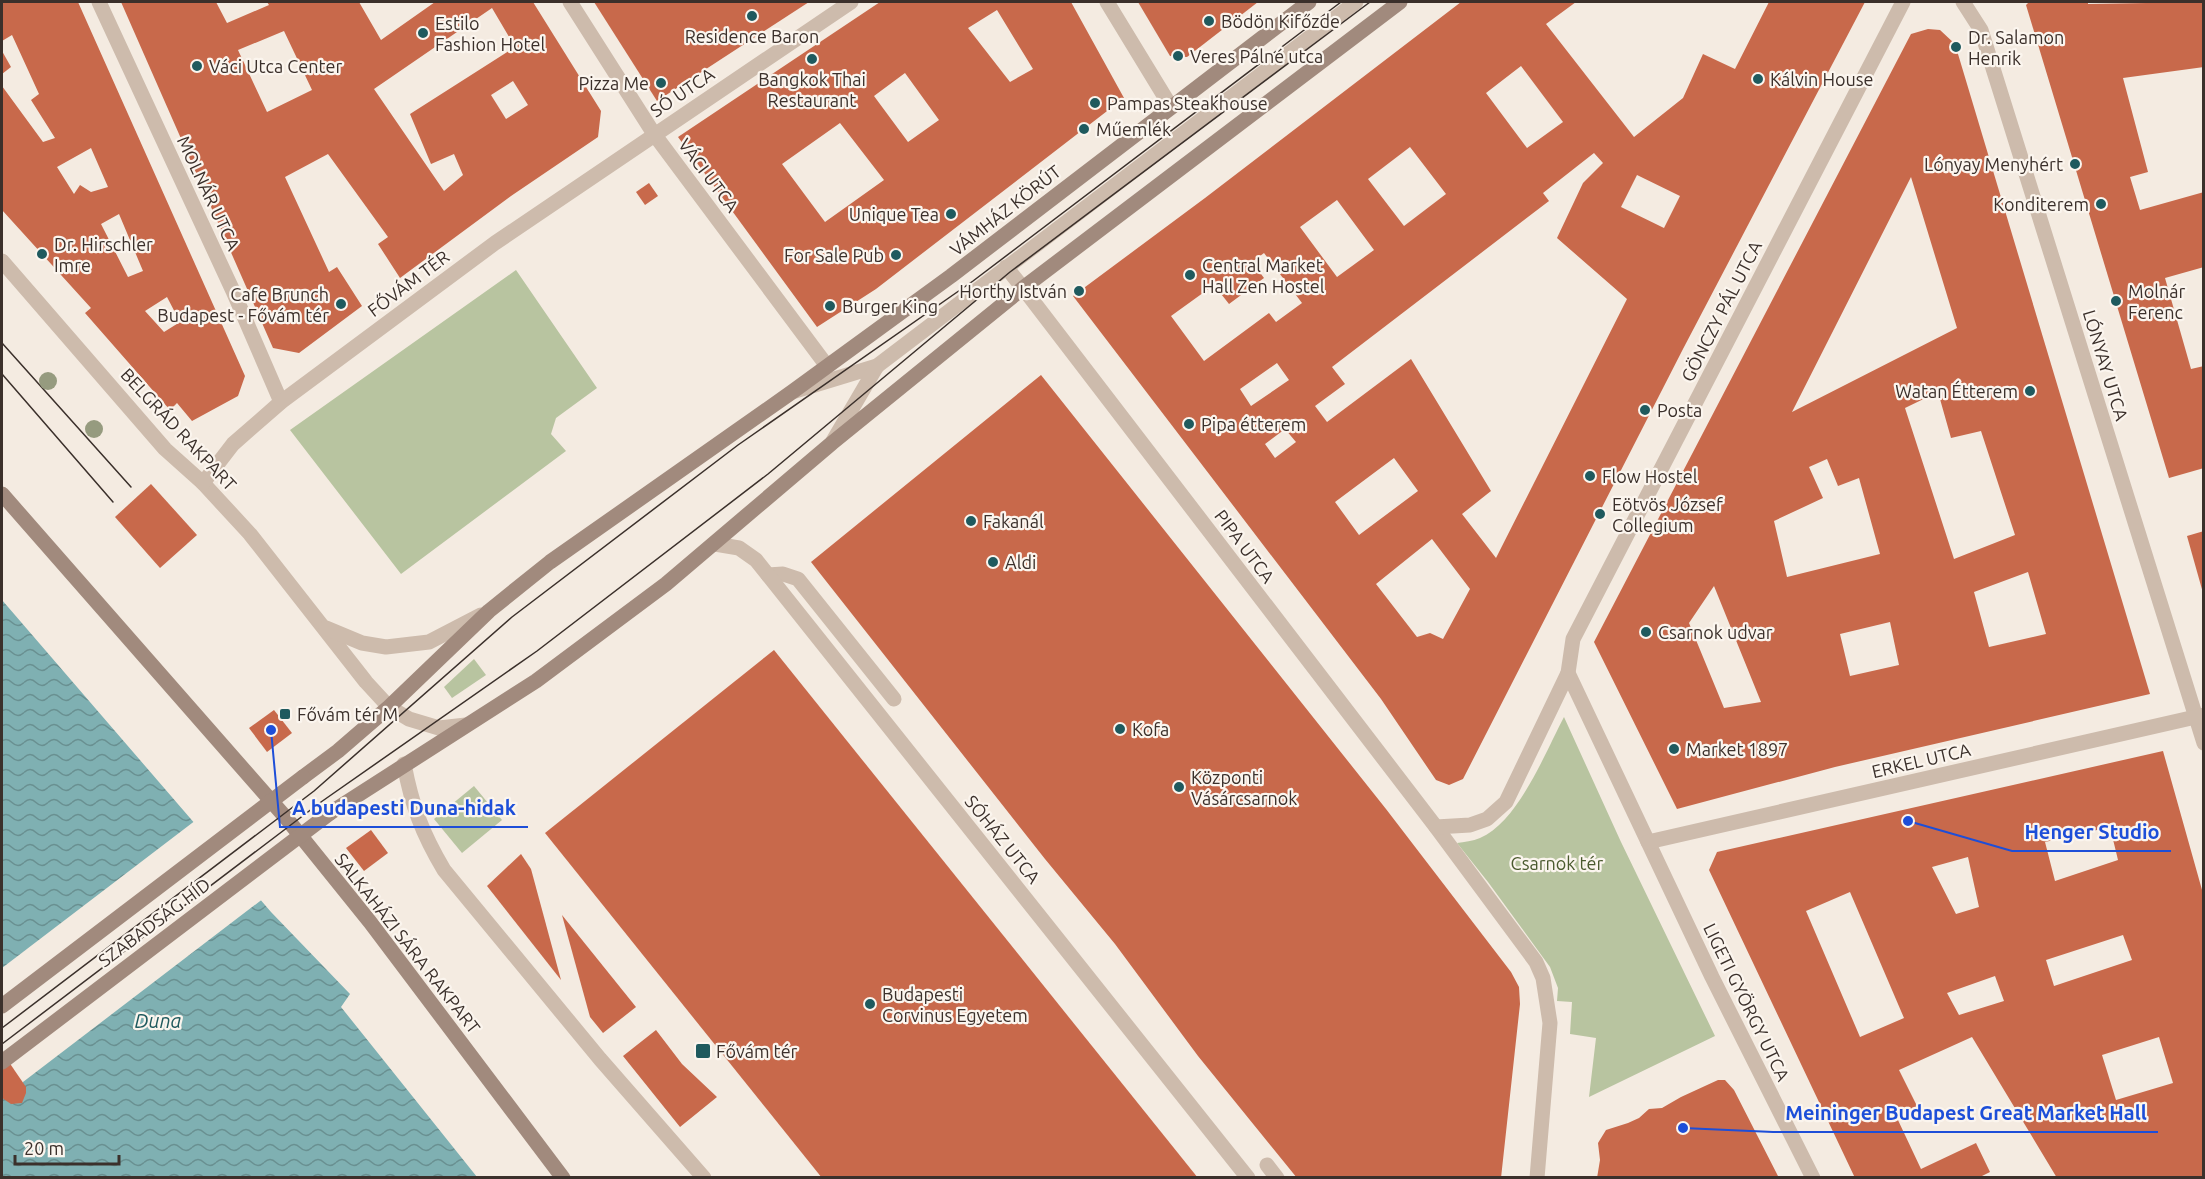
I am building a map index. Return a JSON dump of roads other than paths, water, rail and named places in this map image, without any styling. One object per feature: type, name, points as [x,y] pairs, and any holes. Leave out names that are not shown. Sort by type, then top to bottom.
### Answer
[{"type":"main road","name":"VÁMHÁZ KÖRÚT","points":[[792,392],[951,276],[1309,2]]},
{"type":"main road","points":[[404,764],[536,681],[715,544],[832,443],[1023,288],[1400,2]]},
{"type":"main road","points":[[389,707],[489,611],[550,562],[792,392]]},
{"type":"main road","name":"SALKAHÁZI SÁRA RAKPART","points":[[2,494],[308,845],[370,922],[563,1178]]},
{"type":"main road","name":"SZABADSÁG HÍD","points":[[2,1006],[338,751],[389,707]]},
{"type":"main road","name":"SZABADSÁG HÍD","points":[[2,1062],[330,813],[404,764]]},
{"type":"street","name":"MOLNÁR UTCA","points":[[99,2],[233,291],[281,402]]},
{"type":"street","name":"VÁCI UTCA","points":[[570,2],[654,134],[827,366]]},
{"type":"street","name":"SÓ UTCA","points":[[654,134],[851,2]]},
{"type":"street","points":[[1107,2],[1171,107]]},
{"type":"street","points":[[792,392],[877,366],[1356,2]]},
{"type":"street","name":"GÖNCZY PÁL UTCA","points":[[1568,673],[1573,639],[1903,2]]},
{"type":"street","name":"LÓNYAY UTCA","points":[[1963,2],[1981,30],[2200,716],[2204,744]]},
{"type":"street","name":"FŐVÁM TÉR","points":[[203,483],[233,444],[281,402],[495,243],[654,134]]},
{"type":"street","name":"BELGRÁD RAKPART","points":[[2,261],[165,449],[203,483],[250,534],[324,627]]},
{"type":"street","points":[[1006,267],[1023,288]]},
{"type":"street","name":"PIPA UTCA","points":[[1023,288],[1436,827]]},
{"type":"street","points":[[832,443],[877,366]]},
{"type":"street","name":"SÓHÁZ UTCA","points":[[715,544],[739,548],[756,560],[1248,1178]]},
{"type":"street","points":[[768,575],[783,574],[798,579],[894,699]]},
{"type":"street","points":[[324,627],[362,643],[386,647],[397,646],[429,642],[489,611]]},
{"type":"street","points":[[324,627],[366,682],[389,707],[409,719],[439,728],[466,725]]},
{"type":"street","points":[[1436,827],[1470,825],[1487,819],[1506,802],[1568,673]]},
{"type":"street","points":[[1568,673],[1648,842]]},
{"type":"street","name":"ERKEL UTCA","points":[[1648,842],[2200,716]]},
{"type":"street","points":[[404,764],[411,800],[429,845],[444,870],[600,1059],[704,1178]]},
{"type":"street","points":[[1436,827],[1536,962],[1543,978],[1550,1023],[1537,1178]]},
{"type":"street","name":"LIGETI GYÖRGY UTCA","points":[[1648,842],[1717,987],[1813,1178]]},
{"type":"street","points":[[1267,1165],[1277,1178]]},
{"type":"water","name":"Duna","points":[[2,600],[271,912],[350,994],[341,1007],[477,1177],[2,1177]]},
{"type":"tram line","points":[[2,1028],[314,791],[512,617],[738,445],[973,281],[1341,2]]},
{"type":"tram line","points":[[2,1044],[321,802],[537,651],[768,474],[1010,272],[1370,2]]},
{"type":"tram line","points":[[2,343],[131,487]]},
{"type":"tram line","points":[[2,374],[113,502]]},
{"type":"place","name":"Residence Baron","points":[[752,16]]},
{"type":"place","name":"Bödön Kifőzde","points":[[1209,21]]},
{"type":"place","name":"Estilo Fashion Hotel","points":[[423,33]]},
{"type":"place","name":"Dr. Salamon Henrik","points":[[1956,47]]},
{"type":"place","name":"Veres Pálné utca","points":[[1178,56]]},
{"type":"place","name":"Bangkok Thai Restaurant","points":[[812,59]]},
{"type":"place","name":"Váci Utca Center","points":[[197,66]]},
{"type":"place","name":"Kálvin House","points":[[1758,79]]},
{"type":"place","name":"Pizza Me","points":[[661,83]]},
{"type":"place","name":"Pampas Steakhouse","points":[[1095,103]]},
{"type":"place","name":"Műemlék","points":[[1084,129]]},
{"type":"place","name":"Lónyay Menyhért","points":[[2075,164]]},
{"type":"place","name":"Konditerem","points":[[2101,204]]},
{"type":"place","name":"Unique Tea","points":[[951,214]]},
{"type":"place","name":"Dr. Hirschler Imre","points":[[42,254]]},
{"type":"place","name":"For Sale Pub","points":[[896,255]]},
{"type":"place","name":"Central Market Hall Zen Hostel","points":[[1190,275]]},
{"type":"place","name":"Horthy István","points":[[1079,291]]},
{"type":"place","name":"Molnár Ferenc","points":[[2116,301]]},
{"type":"place","name":"Cafe Brunch Budapest - Fővám tér","points":[[341,304]]},
{"type":"place","name":"Burger King","points":[[830,306]]},
{"type":"place","name":"Watan Étterem","points":[[2030,391]]},
{"type":"place","name":"Posta","points":[[1645,410]]},
{"type":"place","name":"Pipa étterem","points":[[1189,424]]},
{"type":"place","name":"Flow Hostel","points":[[1590,476]]},
{"type":"place","name":"Eötvös József Collegium","points":[[1600,514]]},
{"type":"place","name":"Fakanál","points":[[971,521]]},
{"type":"place","name":"Aldi","points":[[993,562]]},
{"type":"place","name":"Csarnok udvar","points":[[1646,632]]},
{"type":"place","name":"Fővám tér M","points":[[285,714]]},
{"type":"place","name":"Kofa","points":[[1120,729]]},
{"type":"place","name":"A budapesti Duna-hidak","points":[[271,730]]},
{"type":"place","name":"Market 1897","points":[[1674,749]]},
{"type":"place","name":"Központi Vásárcsarnok","points":[[1179,787]]},
{"type":"place","name":"Henger Studio","points":[[1908,821]]},
{"type":"place","name":"Budapesti Corvinus Egyetem","points":[[870,1004]]},
{"type":"place","name":"Fővám tér","points":[[703,1051]]},
{"type":"place","name":"Meininger Budapest Great Market Hall","points":[[1683,1128]]},
{"type":"park label","name":"Csarnok tér","points":[[1557,863]]}]
